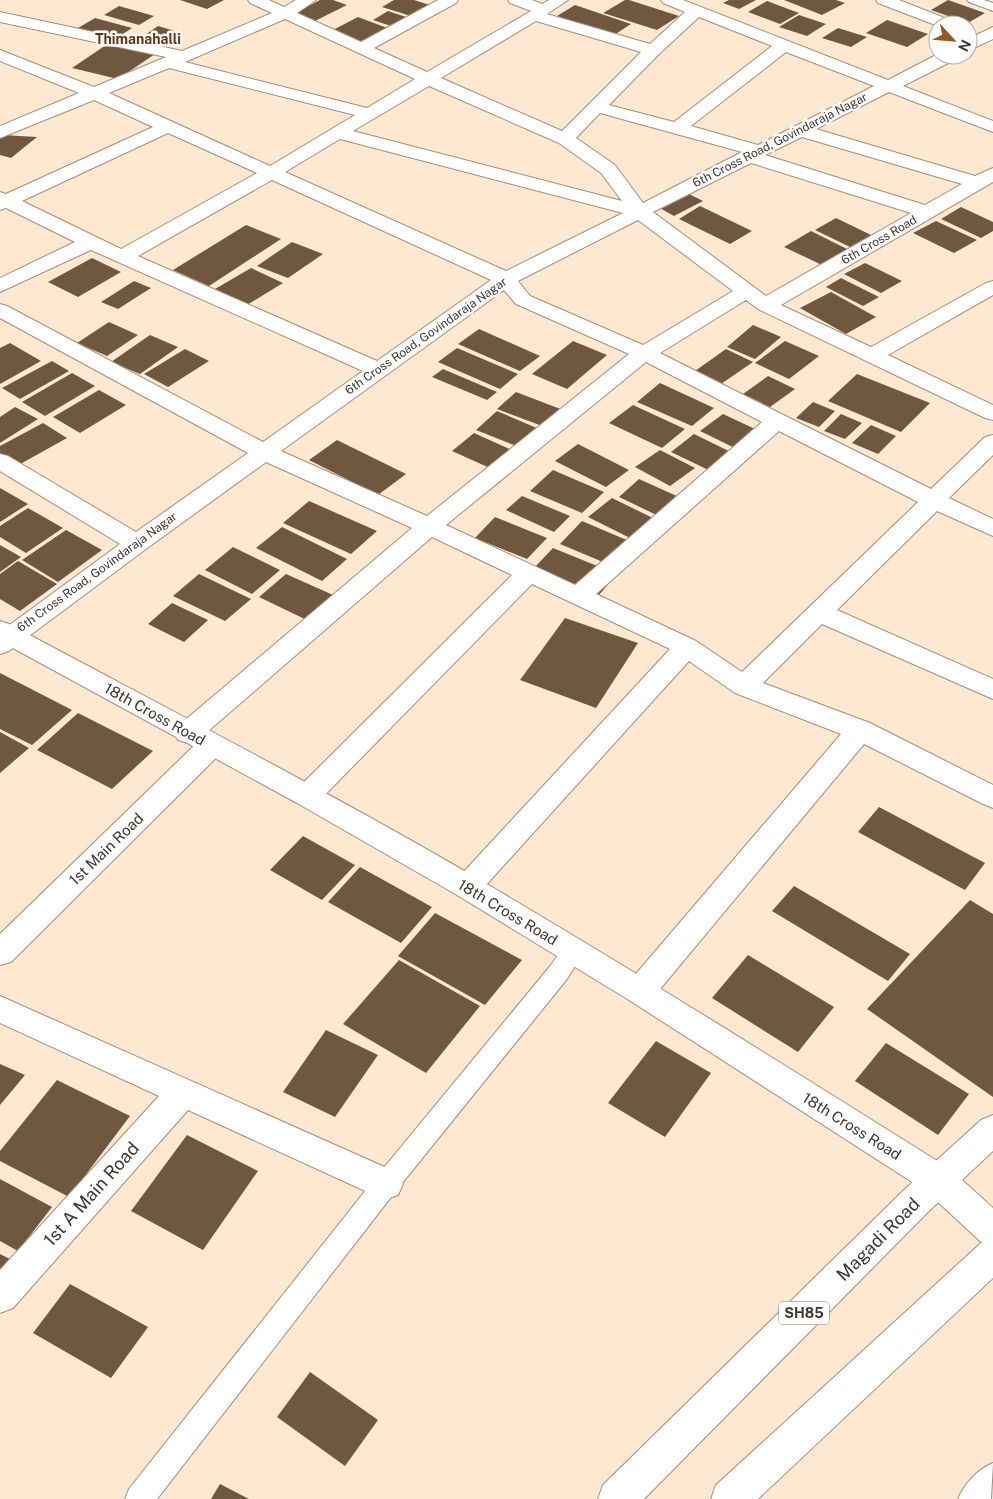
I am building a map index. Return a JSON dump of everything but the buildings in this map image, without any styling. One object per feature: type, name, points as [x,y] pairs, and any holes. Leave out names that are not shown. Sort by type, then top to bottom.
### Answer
[{"type":"street","points":[[256,0],[360,49],[565,139],[608,169],[639,211],[765,305],[993,413]]},
{"type":"street","points":[[0,133],[284,14],[308,0]]},
{"type":"street","points":[[360,49],[450,0]]},
{"type":"street","points":[[516,0],[547,9],[653,50]]},
{"type":"street","points":[[669,0],[993,127]]},
{"type":"street","points":[[884,0],[928,17]]},
{"type":"street","points":[[122,257],[271,173],[547,9]]},
{"type":"street","points":[[565,139],[653,50],[696,11]]},
{"type":"street","points":[[0,17],[54,28],[370,114]]},
{"type":"street","points":[[31,40],[54,28]]},
{"type":"street","points":[[677,128],[783,46]]},
{"type":"street","points":[[5,52],[506,279],[523,300],[644,353],[993,528]]},
{"type":"street","name":"6th Cross Road, Govindaraja Nagar","points":[[4,637],[506,279],[930,65]]},
{"type":"street","points":[[597,107],[677,128],[928,212]]},
{"type":"street","points":[[2,201],[167,127]]},
{"type":"street","points":[[798,130],[985,179]]},
{"type":"street","points":[[338,133],[639,211]]},
{"type":"street","name":"6th Cross Road","points":[[765,305],[985,179]]},
{"type":"street","points":[[2,201],[122,257],[379,370]]},
{"type":"street","points":[[0,286],[91,242]]},
{"type":"street","points":[[872,356],[993,287]]},
{"type":"street","name":"1st Main Road","points":[[0,953],[200,739],[429,526],[644,353],[746,291]]},
{"type":"street","points":[[0,310],[264,452],[429,526],[687,647],[744,686],[860,730],[993,797]]},
{"type":"street","points":[[578,596],[778,420]]},
{"type":"street","points":[[744,686],[993,442]]},
{"type":"street","points":[[0,461],[138,543]]},
{"type":"street","points":[[306,796],[528,573]]},
{"type":"street","points":[[818,612],[993,690]]},
{"type":"street","name":"18th Cross Road","points":[[4,637],[306,796],[467,887],[640,990],[938,1180],[993,1231]]},
{"type":"street","points":[[467,887],[687,647]]},
{"type":"street","points":[[640,990],[860,730]]},
{"type":"street","points":[[0,1009],[386,1184]]},
{"type":"street","name":"1st A Main Road","points":[[0,1296],[183,1092]]},
{"type":"street","name":"Magadi Road","points":[[617,1499],[938,1180],[993,1130]]},
{"type":"street","points":[[730,1499],[993,1255]]},
{"type":"lane","points":[[973,0],[993,7]]},
{"type":"lane","points":[[139,1499],[386,1184],[559,972],[573,951]]},
{"type":"lane","points":[[972,1499],[993,1478]]},
{"type":"district","name":"Thimanahalli","points":[[138,39]]}]
